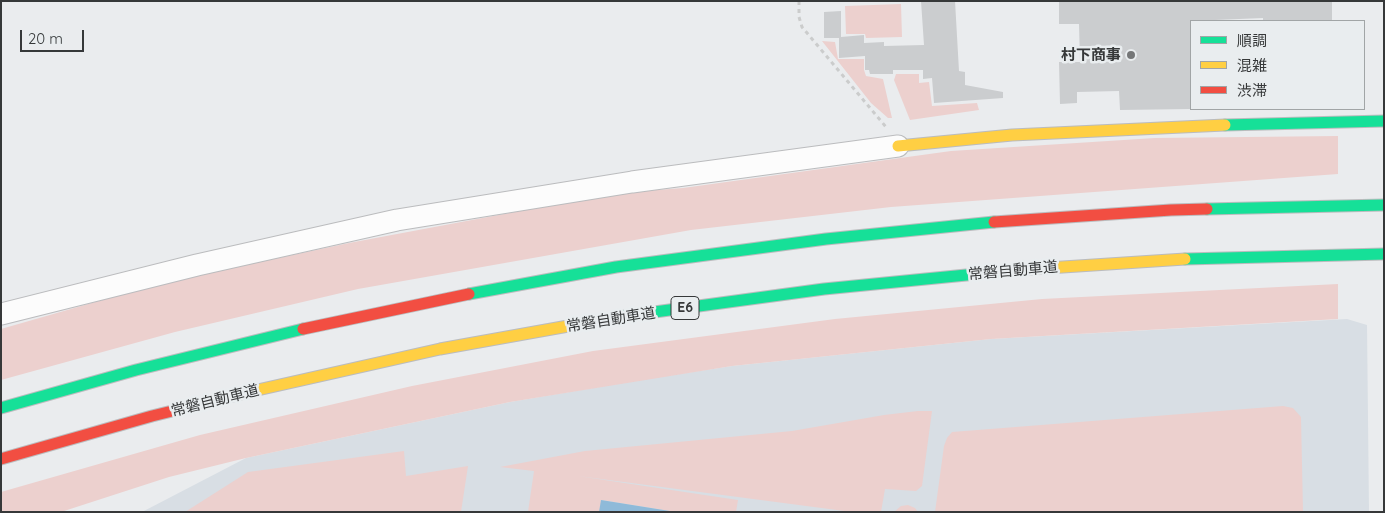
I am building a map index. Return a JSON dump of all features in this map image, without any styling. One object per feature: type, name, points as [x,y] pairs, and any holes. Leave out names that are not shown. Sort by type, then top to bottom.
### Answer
[{"type":"main road","points":[[898,146],[1012,135],[1178,126],[1384,121]]},
{"type":"main road","points":[[1,408],[136,370],[290,332],[434,301],[616,267],[826,239],[996,222],[1171,210],[1384,205]]},
{"type":"main road","name":"常磐自動車道","points":[[1,459],[152,416],[300,379],[440,349],[625,316],[824,289],[1004,272],[1179,259],[1384,254]]},
{"type":"street","points":[[1,314],[197,265],[397,220],[632,182],[898,146]]},
{"type":"path","points":[[799,1],[799,17],[802,27],[884,125],[898,146]]},
{"type":"shaded area","points":[[901,4],[902,37],[866,38],[865,34],[846,34],[845,6]]},
{"type":"shaded area","points":[[822,41],[835,42],[838,59],[864,59],[866,76],[883,79],[892,118],[888,118],[871,103]]},
{"type":"shaded area","points":[[896,74],[919,74],[919,83],[929,82],[932,106],[977,103],[979,110],[910,120],[894,80]]},
{"type":"shaded area","points":[[1338,136],[1338,174],[891,207],[691,230],[358,289],[175,332],[1,380],[1,329],[165,282],[349,243],[616,193],[683,188],[951,151],[1155,138]]},
{"type":"shaded area","points":[[1338,284],[1338,319],[991,339],[732,366],[510,402],[246,458],[169,477],[61,512],[1,512],[1,492],[200,435],[412,386],[593,351],[835,319],[1042,299]]},
{"type":"shaded area","points":[[1347,319],[1367,325],[1369,512],[142,512],[246,458],[510,402],[640,380],[732,366],[991,339]]},
{"type":"shaded area","points":[[1283,406],[1293,408],[1301,417],[1303,512],[935,512],[944,446],[952,432]]},
{"type":"shaded area","points":[[918,411],[932,411],[922,486],[916,491],[885,489],[881,512],[852,512],[578,476],[738,500],[736,512],[676,512],[602,500],[599,512],[528,512],[534,471],[500,467],[585,451],[792,431]]},
{"type":"shaded area","points":[[404,451],[406,476],[468,466],[461,512],[185,512],[248,472]]},
{"type":"shaded area","points":[[908,505],[915,508],[918,512],[894,512],[901,506]]},
{"type":"water","points":[[601,500],[676,512],[599,512]]},
{"type":"building","points":[[921,1],[955,1],[959,71],[965,72],[965,85],[1003,92],[1003,98],[934,103],[932,78],[923,79],[923,70],[893,70],[893,74],[870,74],[869,70],[865,70],[865,56],[839,58],[839,38],[824,38],[824,12],[841,11],[841,37],[864,35],[864,43],[884,42],[884,46],[924,45]]},
{"type":"building","name":"村下商事","points":[[1059,1],[1332,1],[1332,20],[1263,20],[1263,18],[1190,20],[1190,109],[1120,110],[1119,91],[1077,92],[1077,103],[1060,104],[1059,62],[1080,62],[1079,24],[1059,24]]},
{"type":"traffic: fast","points":[[1225,125],[1384,121]]},
{"type":"traffic: fast","points":[[1207,209],[1384,205]]},
{"type":"traffic: fast","points":[[469,294],[616,267],[826,239],[994,222]]},
{"type":"traffic: fast","points":[[1185,259],[1384,254]]},
{"type":"traffic: fast","points":[[585,323],[824,289],[1017,270]]},
{"type":"traffic: fast","points":[[1,408],[136,370],[303,329]]},
{"type":"traffic: slow","points":[[898,146],[1012,135],[1225,125]]},
{"type":"traffic: slow","points":[[1017,270],[1185,259]]},
{"type":"traffic: slow","points":[[253,391],[440,349],[585,323]]},
{"type":"traffic: jam","points":[[994,222],[1207,209]]},
{"type":"traffic: jam","points":[[303,329],[469,294]]},
{"type":"traffic: jam","points":[[1,459],[152,416],[253,391]]},
{"type":"place","name":"村下商事","points":[[1131,55]]}]
